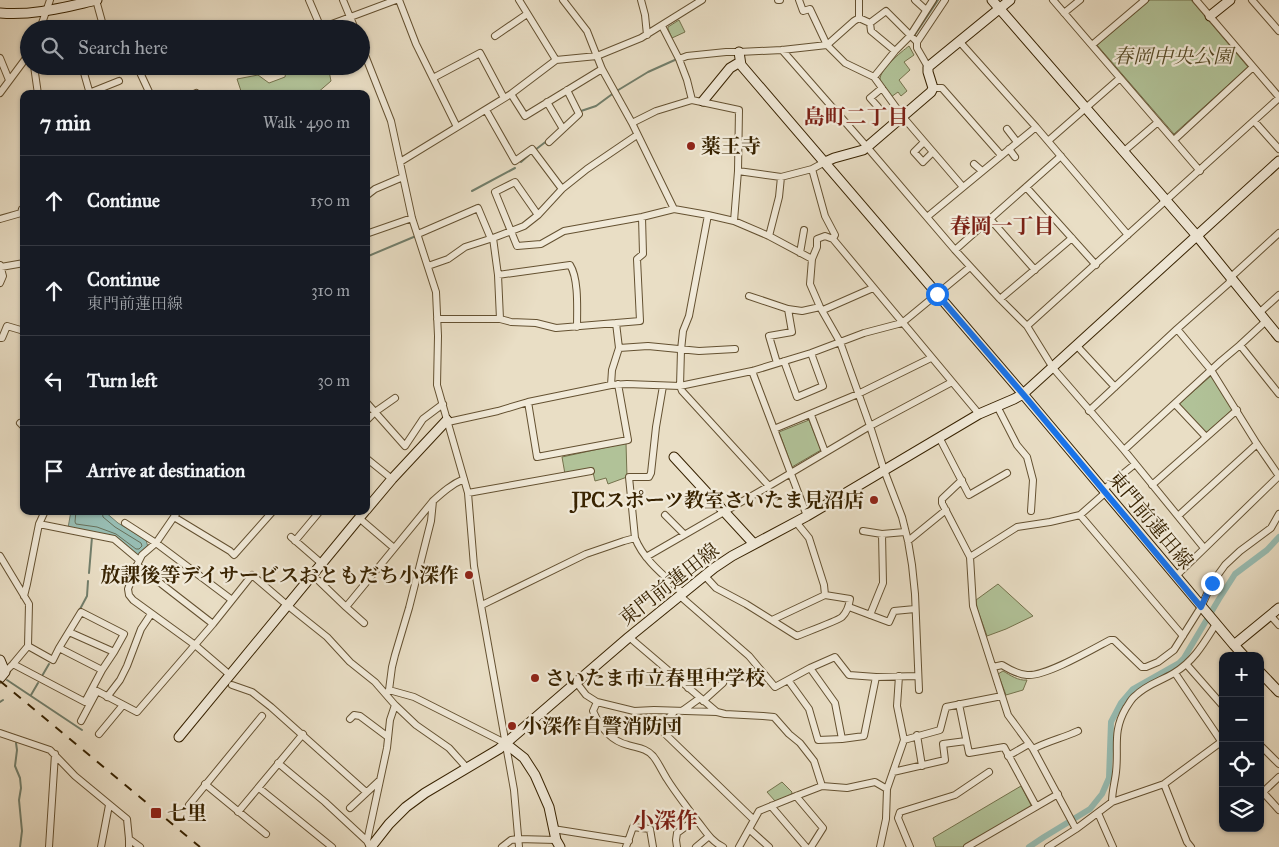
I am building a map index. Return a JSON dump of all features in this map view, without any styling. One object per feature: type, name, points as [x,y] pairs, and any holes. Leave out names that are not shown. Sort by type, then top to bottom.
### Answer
[{"type":"street","points":[[43,20],[50,0]]},
{"type":"street","points":[[0,13],[20,14],[46,11],[97,0],[102,20]]},
{"type":"street","points":[[309,0],[318,20]]},
{"type":"street","points":[[343,0],[351,20]]},
{"type":"street","points":[[342,20],[398,0],[416,44],[457,127]]},
{"type":"street","points":[[518,0],[556,60]]},
{"type":"street","points":[[563,0],[587,31],[602,69],[632,123],[674,210]]},
{"type":"street","points":[[641,0],[645,15],[646,36]]},
{"type":"street","points":[[400,162],[511,94],[556,60],[598,56],[646,36],[702,0]]},
{"type":"street","points":[[799,0],[803,11],[810,9],[826,45],[845,63],[874,77],[903,117],[963,187]]},
{"type":"street","points":[[859,0],[860,18]]},
{"type":"street","points":[[915,0],[926,10]]},
{"type":"street","points":[[874,77],[910,36],[933,0]]},
{"type":"street","points":[[738,171],[781,177],[812,169],[834,158],[868,147],[930,92],[932,88],[928,67],[917,48],[917,42],[944,0]]},
{"type":"street","points":[[992,0],[1197,236],[1279,338]]},
{"type":"street","points":[[928,67],[1010,0]]},
{"type":"street","points":[[1053,0],[1200,170]]},
{"type":"street","points":[[1064,13],[1080,0]]},
{"type":"street","points":[[1092,45],[1145,0]]},
{"type":"street","points":[[1027,326],[1279,98],[1196,0]]},
{"type":"street","points":[[1210,16],[1230,0]]},
{"type":"street","points":[[1252,0],[1279,31]]},
{"type":"street","points":[[870,23],[886,11],[917,42]]},
{"type":"street","points":[[495,36],[527,14]]},
{"type":"street","points":[[679,59],[686,56],[726,52],[782,50],[826,45],[860,18]]},
{"type":"street","points":[[860,18],[870,23]]},
{"type":"street","points":[[870,23],[871,31],[895,51]]},
{"type":"street","points":[[662,26],[679,59],[692,100]]},
{"type":"street","points":[[960,41],[1128,235]]},
{"type":"street","points":[[782,50],[970,267],[1027,326],[1053,368],[1124,450],[1204,548]]},
{"type":"street","points":[[739,52],[740,62],[1023,394]]},
{"type":"street","points":[[433,78],[480,53],[504,98]]},
{"type":"street","points":[[0,58],[9,80]]},
{"type":"street","points":[[702,102],[730,68],[740,62]]},
{"type":"street","points":[[0,93],[20,66]]},
{"type":"street","points":[[1174,140],[1254,67]]},
{"type":"street","points":[[370,68],[391,121],[412,218],[436,292],[437,385],[468,493],[474,566],[514,790],[519,847]]},
{"type":"street","points":[[511,94],[524,116],[602,69]]},
{"type":"street","points":[[35,75],[37,90]]},
{"type":"street","points":[[85,75],[89,90]]},
{"type":"street","points":[[141,75],[148,90]]},
{"type":"street","points":[[1048,141],[1120,78]]},
{"type":"street","points":[[97,90],[119,81]]},
{"type":"street","points":[[878,107],[870,98],[882,88]]},
{"type":"street","points":[[932,88],[942,88],[1001,155]]},
{"type":"street","points":[[549,142],[579,114],[567,90]]},
{"type":"street","points":[[632,123],[656,112],[692,100],[739,110],[738,171],[734,221]]},
{"type":"street","points":[[547,102],[563,129]]},
{"type":"street","points":[[486,110],[515,161],[532,149],[562,189]]},
{"type":"street","points":[[1254,121],[1279,149]]},
{"type":"street","points":[[1123,152],[1158,122]]},
{"type":"street","points":[[927,217],[1036,127]]},
{"type":"street","points":[[1006,129],[1018,142]]},
{"type":"street","points":[[428,266],[448,259],[465,247],[492,239],[524,226],[538,215],[562,189],[587,169],[637,135]]},
{"type":"street","points":[[924,142],[914,152],[923,162],[933,152]]},
{"type":"street","points":[[1009,149],[1016,157]]},
{"type":"street","points":[[955,250],[1061,156]]},
{"type":"street","name":"東門前蓮田線","points":[[369,845],[406,807],[425,793],[494,753],[704,575],[732,556],[807,516],[978,414],[1023,394],[1279,161]]},
{"type":"street","points":[[974,164],[982,172]]},
{"type":"street","points":[[812,169],[825,216],[835,235],[833,240]]},
{"type":"street","points":[[370,193],[403,177]]},
{"type":"street","points":[[770,236],[779,197],[781,177]]},
{"type":"street","points":[[538,215],[515,182],[495,192],[517,246],[541,244],[564,231],[674,210],[734,221],[770,236],[812,259]]},
{"type":"street","points":[[1026,187],[1096,265]]},
{"type":"street","points":[[418,234],[478,208],[492,239],[498,275],[500,319]]},
{"type":"street","points":[[0,219],[20,213]]},
{"type":"street","points":[[708,215],[689,316],[683,331],[680,386],[682,391],[769,486]]},
{"type":"street","points":[[437,319],[500,319],[511,322],[536,323],[556,328],[640,321],[637,258],[643,254],[642,216]]},
{"type":"street","points":[[370,233],[412,218]]},
{"type":"street","points":[[990,219],[1035,270]]},
{"type":"street","points":[[800,253],[804,230]]},
{"type":"street","points":[[1089,411],[1229,283],[1231,277],[1279,233]]},
{"type":"street","points":[[919,690],[912,565],[908,541],[902,516],[884,470],[840,342],[821,309],[810,284],[812,259],[817,247],[817,239],[825,236],[833,240],[978,414]]},
{"type":"street","points":[[1000,299],[1072,238]]},
{"type":"street","points":[[0,283],[3,276],[1,266],[20,264]]},
{"type":"street","points":[[498,275],[570,266],[574,271],[577,327]]},
{"type":"street","points":[[370,505],[448,421],[610,385],[680,386],[752,371],[811,353],[864,333],[902,323],[970,267]]},
{"type":"street","points":[[749,296],[802,311],[821,309],[873,288]]},
{"type":"street","points":[[1259,313],[1279,295]]},
{"type":"street","points":[[777,363],[769,336],[792,332],[788,308]]},
{"type":"street","points":[[1124,450],[1266,321]]},
{"type":"street","points":[[610,385],[612,370],[619,348],[616,323]]},
{"type":"street","points":[[0,338],[2,338],[7,326],[20,330]]},
{"type":"street","points":[[1176,576],[1279,476],[1211,370],[1177,329]]},
{"type":"street","points":[[1240,345],[1279,394]]},
{"type":"street","points":[[619,348],[648,346],[699,351],[735,349]]},
{"type":"street","points":[[1077,346],[1115,387]]},
{"type":"street","points":[[784,361],[797,397],[823,386],[811,353]]},
{"type":"street","points":[[774,429],[858,394],[931,358]]},
{"type":"street","points":[[752,371],[807,516]]},
{"type":"street","points":[[646,557],[870,426],[952,382]]},
{"type":"street","points":[[528,402],[537,457],[628,440],[618,384]]},
{"type":"street","points":[[663,386],[651,473],[648,477],[629,477],[635,538],[646,557],[681,595],[749,656],[775,687],[835,657],[848,675],[876,677],[918,676]]},
{"type":"street","name":"東門前蓮田線","points":[[1023,394],[1240,652]]},
{"type":"street","points":[[370,417],[395,398]]},
{"type":"street","points":[[370,406],[405,446],[422,419],[442,404]]},
{"type":"street","points":[[1176,404],[1206,437]]},
{"type":"street","points":[[997,406],[1017,445],[1027,457],[1033,480],[1031,511]]},
{"type":"street","points":[[1152,486],[1237,410]]},
{"type":"street","points":[[811,415],[825,452]]},
{"type":"street","points":[[939,437],[969,495],[1007,473]]},
{"type":"street","points":[[1178,516],[1257,444]]},
{"type":"street","points":[[674,457],[754,544]]},
{"type":"street","points":[[370,461],[392,479]]},
{"type":"street","points":[[970,557],[1017,527],[1080,515],[1135,464]]},
{"type":"street","points":[[468,493],[591,471]]},
{"type":"street","points":[[346,607],[433,501],[455,483],[464,479]]},
{"type":"street","points":[[962,480],[942,499],[970,557],[973,606],[1008,716],[1031,746],[1075,827]]},
{"type":"street","points":[[388,692],[392,667],[429,530],[433,501]]},
{"type":"street","points":[[908,541],[946,510]]},
{"type":"street","points":[[993,667],[1002,665],[1012,672],[1029,676],[1044,673],[1110,640],[1114,640],[1142,667],[1158,662],[1174,650],[1204,610],[1212,583],[1225,564],[1271,528],[1279,514]]},
{"type":"street","points":[[24,596],[39,524],[43,515]]},
{"type":"street","points":[[175,515],[156,543],[142,556],[138,563],[128,589],[130,595],[133,600],[195,645],[230,674]]},
{"type":"street","points":[[177,515],[234,555],[269,515]]},
{"type":"street","points":[[316,515],[293,539],[321,563]]},
{"type":"street","points":[[179,737],[361,515]]},
{"type":"street","points":[[365,515],[394,548]]},
{"type":"street","points":[[665,515],[684,534]]},
{"type":"street","points":[[1080,515],[1183,636]]},
{"type":"street","points":[[796,522],[809,538],[824,585],[825,595]]},
{"type":"street","points":[[125,523],[156,543],[232,600]]},
{"type":"street","points":[[39,524],[114,539],[138,563],[213,624]]},
{"type":"street","points":[[863,531],[882,534],[905,532]]},
{"type":"street","points":[[870,615],[882,583],[882,534]]},
{"type":"street","points":[[482,605],[586,554],[635,538]]},
{"type":"street","points":[[0,556],[29,604],[28,646],[3,675]]},
{"type":"street","points":[[81,721],[97,691],[136,712],[213,624],[252,575],[327,637],[350,662],[388,692],[395,705],[416,725],[449,748],[467,768]]},
{"type":"street","points":[[704,575],[716,588],[746,604],[797,636],[841,618],[849,607],[850,599],[825,595],[772,620]]},
{"type":"street","points":[[318,581],[364,623]]},
{"type":"street","points":[[849,607],[888,622],[894,611],[915,609]]},
{"type":"street","points":[[1234,645],[1279,608]]},
{"type":"street","points":[[13,664],[85,702],[124,634],[81,612],[53,660],[28,646]]},
{"type":"street","points":[[107,697],[120,680],[141,629],[151,614]]},
{"type":"street","points":[[1270,615],[1279,625]]},
{"type":"street","points":[[1112,802],[1118,730],[1122,716],[1134,696],[1154,682],[1187,665],[1199,652],[1215,622]]},
{"type":"street","points":[[69,632],[114,652]]},
{"type":"street","points":[[630,637],[717,712]]},
{"type":"street","points":[[59,648],[102,670]]},
{"type":"street","points":[[0,660],[3,675]]},
{"type":"street","points":[[1187,665],[1219,701]]},
{"type":"street","points":[[810,668],[835,702],[842,739]]},
{"type":"street","points":[[688,688],[709,672]]},
{"type":"street","points":[[1174,673],[1221,742]]},
{"type":"street","points":[[880,847],[886,819],[887,789],[904,740],[897,706],[899,676]]},
{"type":"street","points":[[1264,676],[1279,692]]},
{"type":"street","points":[[788,680],[809,709],[818,740],[864,736],[876,677]]},
{"type":"street","points":[[576,682],[586,695],[597,702],[634,710],[717,712],[774,718],[800,743],[814,761],[822,786]]},
{"type":"street","points":[[723,683],[702,699],[679,711],[659,728],[754,820]]},
{"type":"street","points":[[232,684],[252,692],[303,734],[366,792]]},
{"type":"street","points":[[388,692],[414,697],[505,744],[524,758],[535,775],[548,807],[558,843],[518,839],[512,840],[502,847]]},
{"type":"street","points":[[904,740],[940,730],[946,707],[1002,696]]},
{"type":"street","points":[[597,702],[593,711],[599,724],[613,738],[625,744],[644,749],[654,756],[666,779],[708,837],[723,847]]},
{"type":"street","points":[[959,704],[969,753],[1004,747],[1036,806]]},
{"type":"street","points":[[100,734],[123,705]]},
{"type":"street","points":[[369,845],[387,748],[390,720],[395,705]]},
{"type":"street","points":[[350,719],[354,715],[360,716],[388,737]]},
{"type":"street","points":[[189,805],[262,716]]},
{"type":"street","points":[[1008,756],[1031,746],[1065,738],[1078,731]]},
{"type":"street","points":[[0,732],[50,750],[55,754],[75,776],[127,819],[130,839],[129,847]]},
{"type":"street","points":[[238,812],[303,734]]},
{"type":"street","points":[[917,735],[922,766]]},
{"type":"street","points":[[893,772],[945,760],[943,744],[966,741]]},
{"type":"street","points":[[1048,847],[1112,802],[1164,784],[1219,745]]},
{"type":"street","points":[[1264,749],[1279,764]]},
{"type":"street","points":[[49,847],[55,754]]},
{"type":"street","points":[[278,763],[325,802],[369,845]]},
{"type":"street","points":[[910,847],[898,818],[900,812],[955,795],[989,772]]},
{"type":"street","points":[[1264,789],[1279,777]]},
{"type":"street","points":[[350,808],[381,780]]},
{"type":"street","points":[[739,847],[759,811],[796,796],[822,786],[847,788],[875,782],[887,789]]},
{"type":"street","points":[[206,784],[266,834]]},
{"type":"street","points":[[1164,784],[1187,842],[1191,847]]},
{"type":"street","points":[[259,788],[332,847]]},
{"type":"street","points":[[1264,793],[1279,810]]},
{"type":"street","points":[[967,847],[1058,794]]},
{"type":"street","points":[[796,796],[823,828],[811,847]]},
{"type":"street","points":[[101,847],[109,805]]},
{"type":"street","points":[[771,806],[806,847]]},
{"type":"street","points":[[1098,813],[1113,847]]},
{"type":"street","points":[[886,819],[898,818]]},
{"type":"street","points":[[677,847],[677,833],[696,819]]},
{"type":"street","points":[[553,829],[628,845],[633,827],[650,829],[653,847]]},
{"type":"street","points":[[749,829],[769,847]]},
{"type":"street","points":[[696,847],[708,837]]},
{"type":"street","points":[[130,839],[140,847]]},
{"type":"green space","name":"春岡中央公園","points":[[1150,0],[1191,0],[1248,67],[1174,134],[1097,45]]},
{"type":"green space","points":[[679,20],[685,32],[672,38],[668,27]]},
{"type":"green space","points":[[909,46],[914,55],[904,62],[910,70],[899,80],[907,91],[901,96],[898,92],[891,97],[881,85],[881,76],[891,62]]},
{"type":"green space","points":[[258,75],[269,83],[285,77],[285,75],[330,75],[331,81],[321,90],[241,90],[237,79]]},
{"type":"green space","points":[[1212,375],[1233,409],[1206,433],[1179,404]]},
{"type":"green space","points":[[809,420],[821,450],[792,467],[779,432]]},
{"type":"green space","points":[[626,443],[627,477],[608,484],[606,478],[595,481],[592,468],[565,474],[562,457]]},
{"type":"green space","points":[[998,584],[1033,616],[987,636],[976,600]]},
{"type":"green space","points":[[1003,671],[1017,679],[1027,680],[1023,690],[1006,695],[998,674]]},
{"type":"green space","points":[[782,782],[792,792],[791,796],[777,802],[767,792]]},
{"type":"green space","points":[[1021,786],[1032,807],[964,845],[964,847],[936,847],[933,838]]},
{"type":"water","points":[[70,515],[109,515],[146,540],[148,547],[140,556],[137,556],[114,539],[95,532],[68,528]]},
{"type":"waterway","points":[[914,36],[938,0]]},
{"type":"waterway","points":[[581,111],[596,106],[648,72],[677,59]]},
{"type":"waterway","points":[[535,150],[548,140]]},
{"type":"waterway","points":[[521,162],[529,155]]},
{"type":"waterway","points":[[472,191],[515,168]]},
{"type":"waterway","points":[[370,255],[416,236]]},
{"type":"waterway","points":[[89,573],[92,537]]},
{"type":"waterway","points":[[1029,847],[1090,809],[1102,794],[1109,778],[1111,722],[1121,703],[1133,689],[1179,663],[1184,658],[1235,574],[1267,550],[1279,537]]},
{"type":"waterway","points":[[79,611],[87,596],[88,581]]},
{"type":"waterway","points":[[42,676],[49,664]]},
{"type":"waterway","points":[[7,680],[82,730]]},
{"type":"waterway","points":[[31,695],[38,683]]},
{"type":"waterway","points":[[16,743],[15,766],[20,778],[21,788],[19,800],[22,831],[20,847]]},
{"type":"railway","points":[[0,681],[200,847]]},
{"type":"place","name":"薬王寺","points":[[691,146]]},
{"type":"place","name":"JPCスポーツ教室さいたま見沼店","points":[[874,500]]},
{"type":"place","name":"放課後等デイサービスおともだち小深作","points":[[469,575]]},
{"type":"place","name":"さいたま市立春里中学校","points":[[535,678]]},
{"type":"place","name":"小深作自警消防団","points":[[512,726]]},
{"type":"place","name":"七里","points":[[156,813]]},
{"type":"district","name":"島町二丁目","points":[[856,117]]},
{"type":"district","name":"春岡一丁目","points":[[1002,226]]},
{"type":"district","name":"小深作","points":[[665,820]]},
{"type":"route","points":[[937,294],[1201,607],[1212,583]]}]
